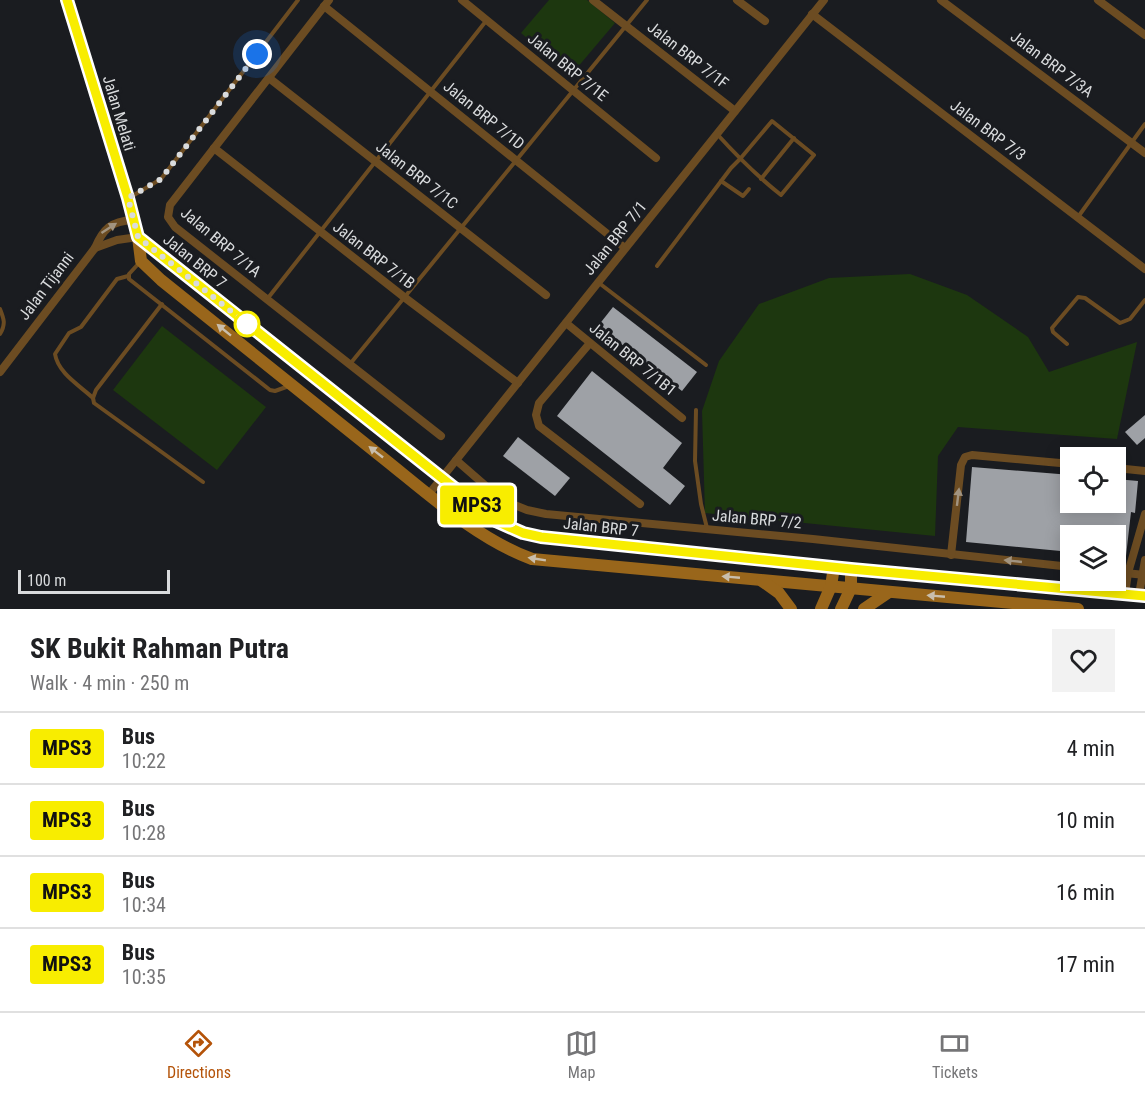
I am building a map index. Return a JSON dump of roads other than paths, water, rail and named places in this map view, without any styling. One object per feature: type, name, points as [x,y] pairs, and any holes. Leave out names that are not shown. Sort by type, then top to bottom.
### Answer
[{"type":"main road","name":"Jalan Melati","points":[[69,1],[138,237]]},
{"type":"main road","name":"Jalan BRP 7","points":[[138,237],[141,261]]},
{"type":"main road","name":"Jalan BRP 7","points":[[138,237],[496,521],[523,533],[541,537],[851,569],[1142,596]]},
{"type":"main road","points":[[141,261],[161,280],[429,494],[492,541],[532,559],[1078,609]]},
{"type":"main road","points":[[821,609],[831,586],[834,567]]},
{"type":"main road","points":[[841,609],[851,588],[851,569]]},
{"type":"main road","points":[[759,580],[779,593],[790,609]]},
{"type":"main road","points":[[864,609],[889,592]]},
{"type":"street","name":"Jalan BRP 7/1E","points":[[462,0],[656,158]]},
{"type":"street","name":"Jalan BRP 7/1F","points":[[593,0],[735,111]]},
{"type":"street","points":[[737,0],[765,21]]},
{"type":"street","name":"Jalan BRP 7/1","points":[[429,494],[824,0]]},
{"type":"street","name":"Jalan BRP 7/3A","points":[[940,0],[1145,153]]},
{"type":"street","points":[[1098,0],[1145,35]]},
{"type":"street","name":"Jalan BRP 7/1A","points":[[327,3],[170,205],[168,217],[175,227],[441,436]]},
{"type":"street","name":"Jalan BRP 7/1D","points":[[327,3],[431,91],[625,248]]},
{"type":"street","name":"Jalan BRP 7/3","points":[[812,14],[1145,269]]},
{"type":"street","name":"Jalan BRP 7/1C","points":[[269,78],[546,295]]},
{"type":"street","name":"Jalan BRP 7/1B","points":[[214,148],[518,383]]},
{"type":"street","name":"Jalan Tijanni","points":[[0,372],[95,248],[101,233],[115,223],[133,220]]},
{"type":"street","name":"Jalan Tijanni","points":[[95,248],[117,240],[138,237]]},
{"type":"street","name":"Jalan BRP 7/1B1","points":[[566,323],[682,417]]},
{"type":"street","points":[[590,343],[539,403],[536,415],[539,426],[640,504]]},
{"type":"street","points":[[951,555],[961,465],[965,457],[972,455],[1060,463]]},
{"type":"street","name":"Jalan BRP 7/2","points":[[456,460],[502,500],[527,510],[546,514],[1060,566]]},
{"type":"street","points":[[1126,469],[1145,471]]},
{"type":"street","points":[[1125,594],[1128,573],[1145,514]]},
{"type":"street","points":[[1142,596],[1145,560]]},
{"type":"street","points":[[1128,573],[1143,575]]},
{"type":"lane","points":[[128,198],[161,179],[298,0]]},
{"type":"lane","points":[[350,364],[647,0]]},
{"type":"lane","points":[[266,299],[487,20]]},
{"type":"lane","points":[[657,266],[731,168],[740,159],[772,121],[814,155],[781,195],[740,159],[717,134]]},
{"type":"lane","points":[[1078,217],[1145,124]]},
{"type":"lane","points":[[761,179],[794,138]]},
{"type":"lane","points":[[721,181],[743,196],[749,189]]},
{"type":"lane","points":[[141,261],[128,276],[117,279],[81,327],[69,333],[55,354],[58,365],[93,398],[94,403],[203,482]]},
{"type":"lane","points":[[128,276],[270,390],[275,391],[292,385]]},
{"type":"lane","points":[[598,282],[706,365]]},
{"type":"lane","points":[[1067,344],[1053,332],[1052,328],[1078,297],[1085,298],[1120,323],[1130,319],[1145,300]]},
{"type":"lane","points":[[93,398],[96,390],[162,304]]},
{"type":"lane","points":[[0,309],[5,320],[0,334]]},
{"type":"lane","points":[[696,410],[695,461],[707,529]]}]
